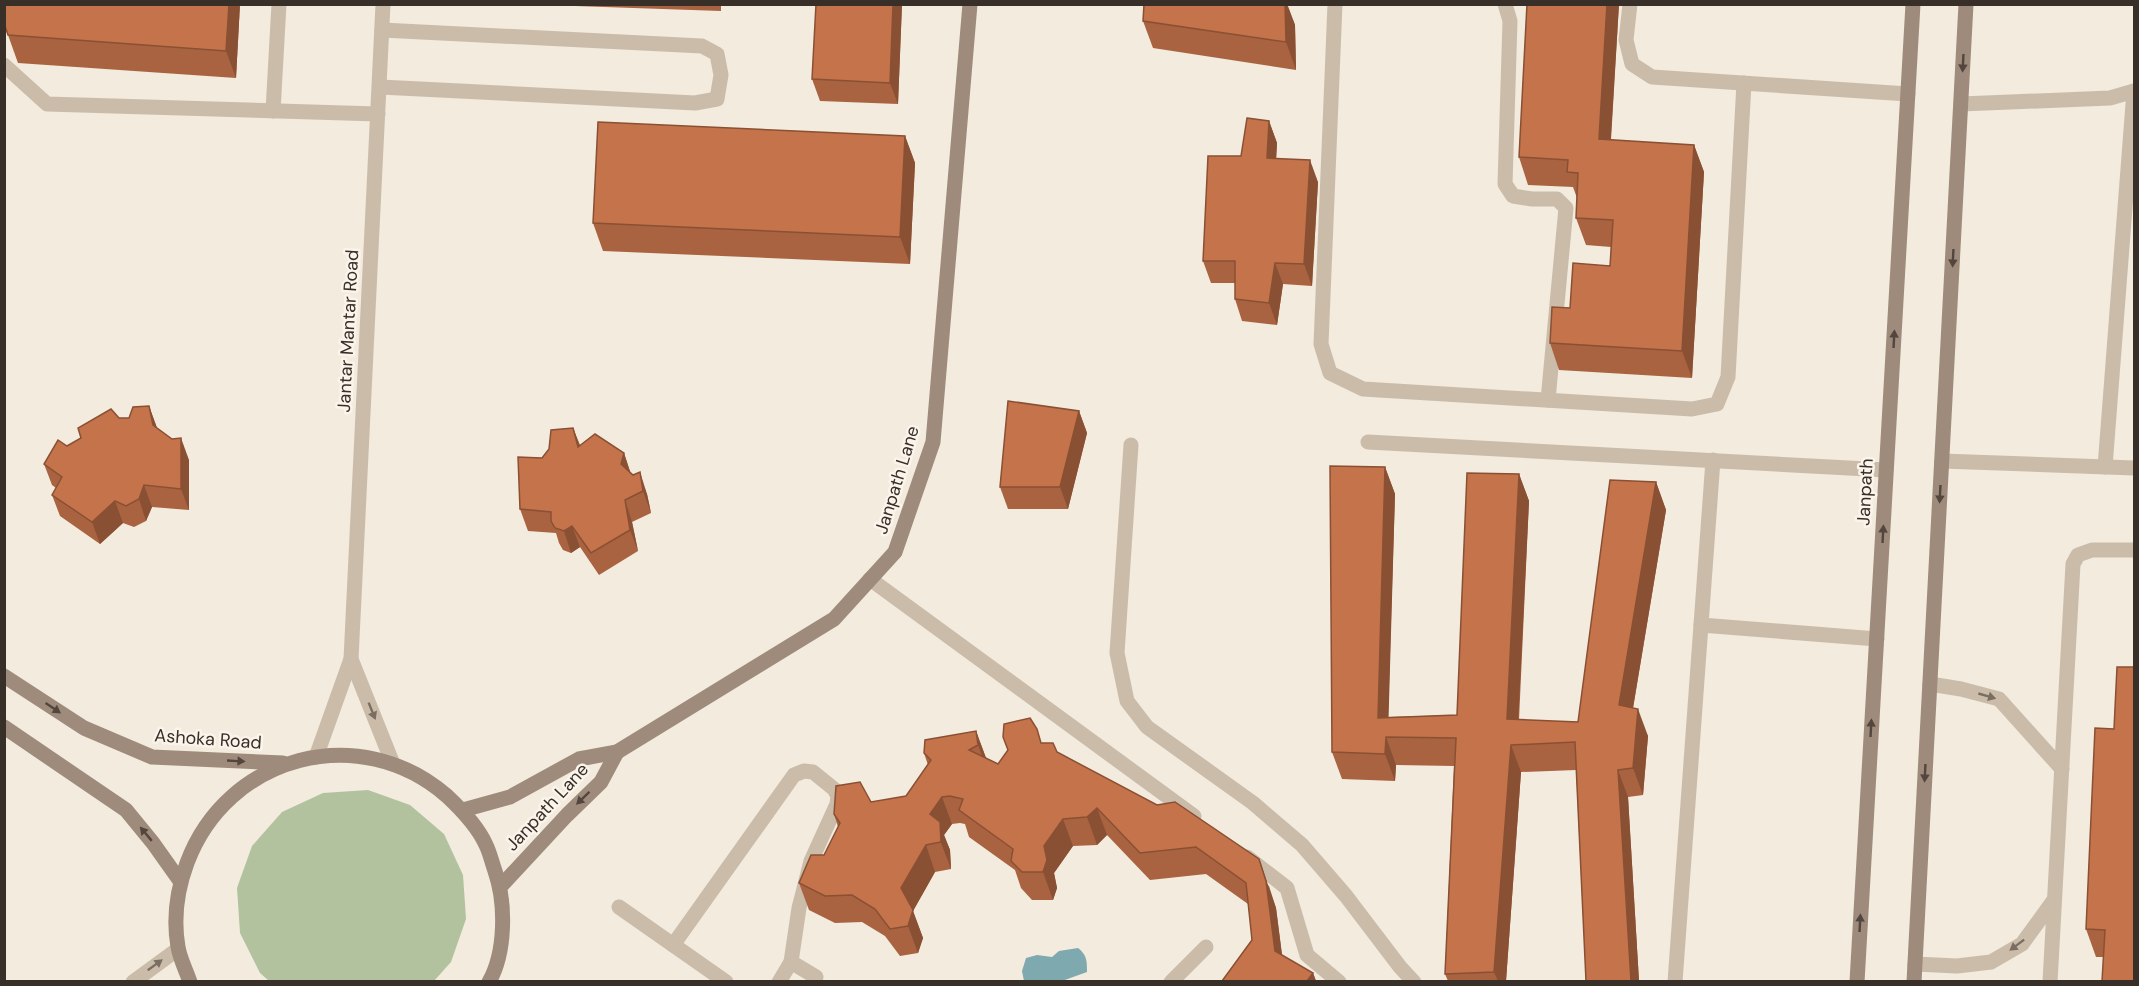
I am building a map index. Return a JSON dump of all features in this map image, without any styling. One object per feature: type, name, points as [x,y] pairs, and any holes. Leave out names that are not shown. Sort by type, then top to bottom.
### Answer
[{"type":"main road","name":"Janpath Lane","points":[[463,810],[510,797],[579,759],[617,752],[834,619],[895,552],[933,442],[970,4]]},
{"type":"main road","name":"Janpath","points":[[1857,981],[1913,4]]},
{"type":"main road","points":[[1914,981],[1966,4]]},
{"type":"main road","name":"Ashoka Road","points":[[4,676],[84,728],[152,757],[286,764]]},
{"type":"main road","points":[[4,727],[126,810],[180,881]]},
{"type":"main road","name":"Janpath Lane","points":[[500,886],[600,782],[617,752]]},
{"type":"main road","points":[[190,981],[178,948],[176,915],[180,881],[194,843],[218,809],[249,782],[286,764],[316,756],[355,755],[393,764],[431,782],[463,810],[486,845],[500,886],[503,930],[495,978]]},
{"type":"street","points":[[273,111],[279,4]]},
{"type":"street","name":"Jantar Mantar Road","points":[[316,756],[351,659],[383,4]]},
{"type":"street","points":[[1335,4],[1321,344],[1330,373],[1363,389],[1692,409],[1717,404],[1728,377],[1744,83]]},
{"type":"street","points":[[1505,4],[1510,21],[1505,184],[1514,196],[1557,199],[1566,208],[1548,400]]},
{"type":"street","points":[[1630,4],[1626,40],[1632,64],[1652,77],[1908,94]]},
{"type":"street","points":[[380,87],[695,103],[717,99],[721,75],[717,54],[702,45],[382,30]]},
{"type":"street","points":[[4,65],[47,104],[378,114]]},
{"type":"street","points":[[1961,104],[2110,98],[2134,91],[2106,467]]},
{"type":"street","points":[[1368,442],[1886,470]]},
{"type":"street","points":[[1131,445],[1118,653],[1127,700],[1147,728],[1253,803],[1302,845],[1346,896],[1400,967],[1414,981]]},
{"type":"street","points":[[1675,981],[1713,460]]},
{"type":"street","points":[[1942,461],[2134,468]]},
{"type":"street","points":[[2049,981],[2073,564],[2078,555],[2092,550],[2134,550]]},
{"type":"street","points":[[870,579],[1203,823]]},
{"type":"street","points":[[1701,625],[1876,639]]},
{"type":"street","name":"Jantar Mantar Road","points":[[351,659],[393,764]]},
{"type":"street","points":[[1930,684],[1998,699],[2062,769]]},
{"type":"street","points":[[673,945],[794,775],[804,771],[813,772],[834,789],[838,796],[837,804],[811,861],[799,908],[791,962],[779,981]]},
{"type":"street","points":[[1231,845],[1287,888],[1307,955],[1339,981]]},
{"type":"street","points":[[1915,964],[1957,966],[1991,962],[2022,944],[2054,900]]},
{"type":"street","points":[[619,907],[726,981]]},
{"type":"street","points":[[1171,981],[1206,947]]},
{"type":"street","points":[[133,981],[178,948]]},
{"type":"street","points":[[791,962],[816,977]]},
{"type":"green space","points":[[368,790],[410,805],[444,834],[463,875],[466,919],[451,962],[434,981],[269,981],[260,973],[240,933],[237,888],[252,846],[282,812],[323,793]]},
{"type":"water","points":[[1078,948],[1086,958],[1087,972],[1062,981],[1024,981],[1022,971],[1026,958],[1037,955],[1052,957],[1059,951]]},
{"type":"building","points":[[4,4],[229,4],[226,51],[8,35],[4,23]]},
{"type":"building","points":[[816,4],[893,4],[890,83],[812,79]]},
{"type":"building","points":[[1144,4],[1285,4],[1286,42],[1143,21]]},
{"type":"building","points":[[1527,4],[1607,4],[1599,139],[1694,145],[1682,351],[1550,343],[1552,307],[1570,308],[1573,263],[1610,266],[1613,220],[1576,218],[1578,173],[1567,172],[1568,160],[1519,157]]},
{"type":"building","points":[[1247,118],[1269,121],[1267,158],[1310,160],[1304,264],[1275,263],[1269,303],[1235,299],[1235,261],[1203,261],[1208,156],[1241,156]]},
{"type":"building","points":[[598,122],[905,136],[900,237],[593,223]]},
{"type":"building","points":[[1008,401],[1079,411],[1060,487],[1000,487]]},
{"type":"building","points":[[149,406],[153,425],[172,439],[181,438],[181,489],[144,485],[139,499],[126,506],[115,501],[92,522],[52,495],[62,477],[44,464],[58,440],[67,446],[81,438],[78,428],[111,409],[119,418],[129,418],[133,407]]},
{"type":"building","points":[[573,428],[578,447],[595,434],[624,453],[621,464],[633,475],[640,472],[643,491],[625,500],[630,530],[591,553],[572,526],[564,531],[555,528],[551,521],[551,512],[520,509],[518,457],[542,458],[549,449],[551,430]]},
{"type":"building","points":[[1330,466],[1385,467],[1378,718],[1457,715],[1467,473],[1519,474],[1507,719],[1578,722],[1610,480],[1656,482],[1619,705],[1638,709],[1633,768],[1618,770],[1631,981],[1586,981],[1575,742],[1511,745],[1494,972],[1445,974],[1456,738],[1386,737],[1385,754],[1332,752]]},
{"type":"building","points":[[2117,667],[2134,667],[2134,981],[2102,981],[2105,930],[2086,929],[2095,728],[2114,729]]},
{"type":"building","points":[[1030,718],[1037,729],[1041,743],[1053,743],[1057,752],[1157,805],[1175,802],[1259,859],[1266,881],[1275,951],[1313,973],[1307,981],[1222,981],[1252,940],[1246,883],[1196,847],[1140,853],[1097,808],[1087,817],[1063,819],[1044,846],[1047,860],[1043,872],[1022,872],[1011,861],[1013,849],[959,810],[963,799],[942,797],[930,814],[940,822],[941,842],[926,845],[901,888],[913,910],[908,926],[890,929],[875,909],[852,895],[825,896],[799,883],[811,855],[824,855],[840,823],[834,814],[836,786],[860,782],[871,802],[906,796],[931,760],[924,753],[925,740],[976,731],[978,745],[969,750],[998,764],[1008,750],[1003,737],[1004,724]]}]
